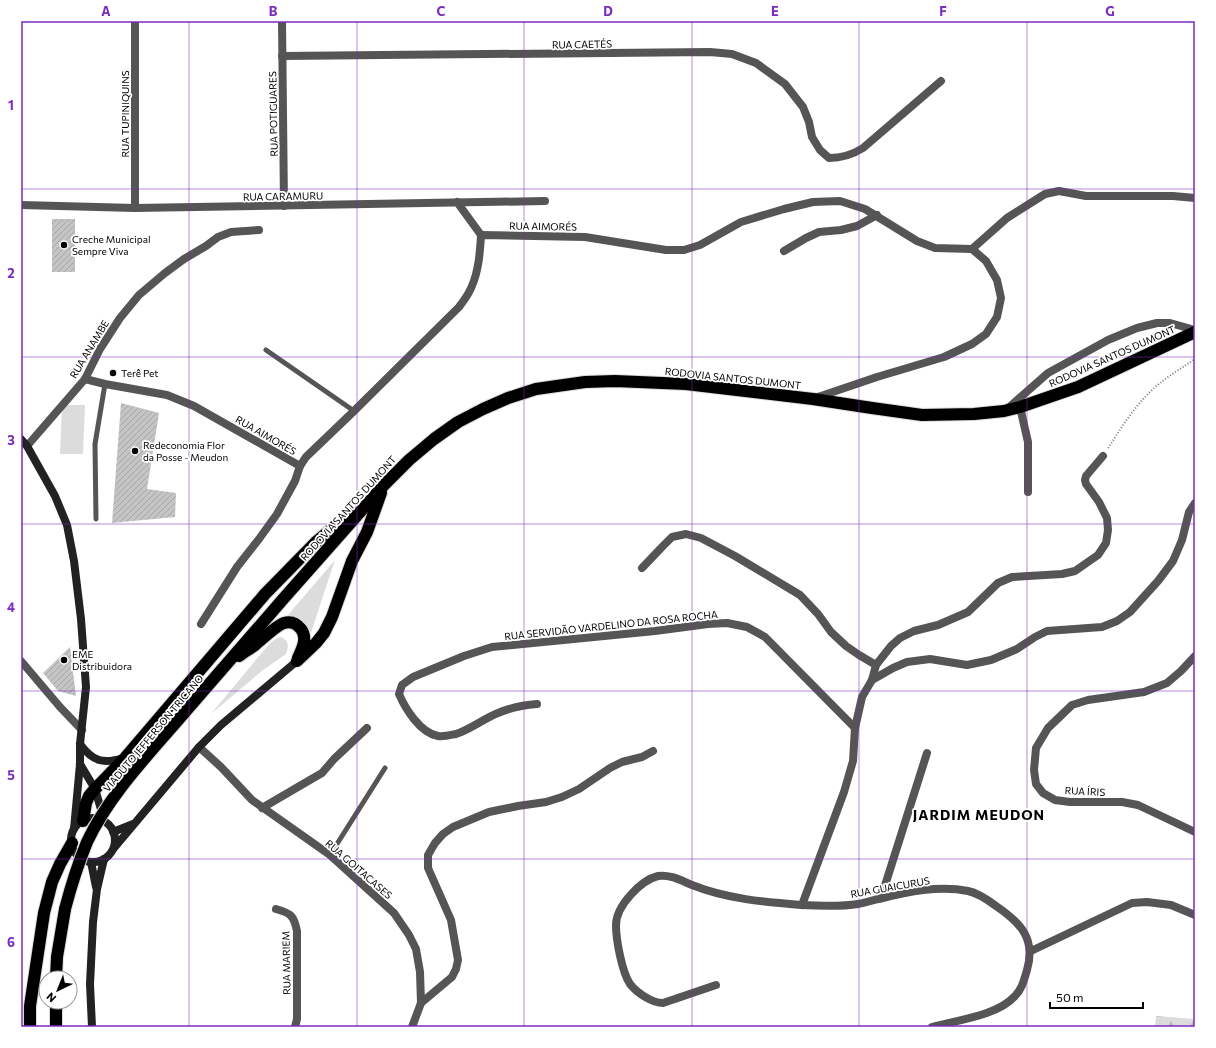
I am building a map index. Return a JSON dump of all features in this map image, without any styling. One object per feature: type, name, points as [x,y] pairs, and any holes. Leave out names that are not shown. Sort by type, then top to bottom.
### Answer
[{"type":"highway","name":"RODOVIA SANTOS DUMONT","points":[[228,663],[384,485],[434,439],[458,422],[508,398],[536,389],[585,382],[615,381],[686,384],[922,414],[974,414],[1004,411],[1020,407],[1078,387],[1195,331]]},
{"type":"highway","points":[[297,661],[324,633],[332,617],[352,560],[367,532],[384,485]]},
{"type":"highway","points":[[79,825],[89,796],[125,758],[265,594],[317,541],[384,485]]},
{"type":"highway","points":[[228,663],[253,647],[284,623],[298,625],[303,631],[305,640],[297,661]]},
{"type":"highway","name":"VIADUTO JEFFERSON TRICANO","points":[[56,970],[64,908],[74,876],[88,841],[102,816],[131,776],[228,663]]},
{"type":"highway","points":[[30,1027],[30,1006],[44,913],[52,882],[72,843]]},
{"type":"highway","points":[[56,1010],[56,1027]]},
{"type":"main road","points":[[21,439],[27,446],[54,496],[67,525],[74,561],[81,619],[86,687],[80,744],[79,825]]},
{"type":"main road","points":[[106,822],[95,818],[79,825],[72,835],[74,850],[78,856],[91,862],[104,859],[110,854],[199,747],[235,712],[297,661]]},
{"type":"main road","points":[[80,744],[86,753],[98,760],[106,762],[125,758]]},
{"type":"main road","points":[[80,764],[95,789],[106,822],[113,832],[115,840],[114,848]]},
{"type":"main road","points":[[113,832],[136,823]]},
{"type":"main road","points":[[92,1027],[90,984],[93,922],[97,889],[104,859]]},
{"type":"main road","points":[[91,862],[97,889]]},
{"type":"street","name":"RUA TUPINIQUINS","points":[[135,21],[135,208]]},
{"type":"street","name":"RUA POTIGUARES","points":[[282,21],[284,206]]},
{"type":"street","name":"RUA CAETÉS","points":[[282,56],[710,52],[732,54],[756,63],[785,84],[803,106],[809,122],[812,137],[820,150],[829,158],[841,158],[863,148],[942,81]]},
{"type":"street","points":[[813,399],[877,377],[944,357],[972,344],[986,334],[997,317],[1001,298],[997,280],[986,261],[972,250],[1007,218],[1045,194],[1059,191],[1086,196],[1173,196],[1195,198]]},
{"type":"street","name":"RUA CARAMURU","points":[[21,206],[135,208],[545,201]]},
{"type":"street","name":"RUA AIMORÉS","points":[[85,379],[167,395],[194,406],[300,466],[306,457],[459,307],[469,293],[474,279],[480,257],[481,235],[585,237],[666,250],[684,250],[700,245],[741,222],[813,202],[840,201],[865,208],[917,241],[936,248],[972,250]]},
{"type":"street","points":[[457,202],[481,235]]},
{"type":"street","points":[[784,251],[818,232],[841,230],[857,226],[877,215]]},
{"type":"street","name":"RUA ANAMBE","points":[[27,446],[85,379],[100,349],[120,318],[139,295],[184,259],[218,237],[231,232],[259,230]]},
{"type":"street","points":[[1004,411],[1048,373],[1108,340],[1130,331],[1157,323],[1170,323],[1195,331]]},
{"type":"street","points":[[1020,407],[1028,442],[1028,492]]},
{"type":"street","points":[[802,905],[846,786],[853,761],[855,728],[862,697],[872,680],[876,665],[900,638],[914,631],[938,625],[968,612],[998,583],[1012,577],[1062,574],[1075,571],[1098,556],[1106,543],[1108,530],[1107,518],[1085,480],[1086,476],[1103,456]]},
{"type":"street","points":[[201,624],[236,567],[277,514],[300,466]]},
{"type":"street","points":[[872,680],[892,668],[907,662],[930,660],[967,664],[991,660],[1017,649],[1035,637],[1048,631],[1102,627],[1117,621],[1130,612],[1158,581],[1173,561],[1182,540],[1188,512],[1195,503]]},
{"type":"street","points":[[642,568],[672,537],[686,534],[701,538],[774,578],[800,595],[818,614],[831,632],[846,646],[876,665]]},
{"type":"street","name":"RUA SERVIDÃO VARDELINO DA ROSA ROCHA","points":[[537,704],[525,705],[497,713],[456,734],[437,736],[427,731],[417,723],[403,704],[399,694],[402,685],[413,677],[464,656],[492,647],[728,623],[747,627],[764,637],[855,728]]},
{"type":"street","name":"RUA ÍRIS","points":[[1195,656],[1181,672],[1167,683],[1144,692],[1088,700],[1072,705],[1048,728],[1036,748],[1034,770],[1036,784],[1043,793],[1055,800],[1070,802],[1122,802],[1138,805],[1195,832]]},
{"type":"street","points":[[21,661],[60,707],[82,730]]},
{"type":"street","points":[[262,808],[322,773],[334,759],[367,728]]},
{"type":"street","name":"RUA GOITACASES","points":[[199,747],[221,767],[252,800],[330,855],[394,913],[409,935],[416,949],[420,972],[422,1003],[412,1027]]},
{"type":"street","points":[[422,1003],[452,977],[458,960],[451,920],[428,868],[428,855],[435,842],[442,834],[453,827],[490,812],[546,802],[562,797],[579,789],[610,768],[622,762],[642,757],[653,752]]},
{"type":"street","points":[[881,898],[926,753]]},
{"type":"street","name":"RUA GUAICURUS","points":[[716,985],[663,1003],[658,1003],[642,995],[631,984],[625,972],[620,954],[616,925],[618,913],[627,898],[650,879],[668,875],[709,892],[760,901],[802,905],[837,906],[859,904],[881,898],[942,888],[969,891],[988,900],[1008,914],[1025,931],[1031,951],[1029,966],[1023,984],[1015,996],[1002,1006],[987,1013],[932,1027]]},
{"type":"street","points":[[1031,951],[1132,903],[1147,902],[1171,905],[1195,915]]},
{"type":"street","name":"RUA MARIEM","points":[[276,909],[288,912],[295,921],[297,931],[297,1019],[294,1027]]},
{"type":"lane","points":[[266,350],[354,411]]},
{"type":"lane","points":[[96,519],[95,444],[105,384]]},
{"type":"lane","points":[[330,855],[385,768]]},
{"type":"path","points":[[1103,456],[1130,415],[1147,394],[1192,361],[1195,356]]},
{"type":"green space","points":[[62,405],[85,405],[83,454],[60,454]]},
{"type":"green space","points":[[335,560],[311,633],[305,624],[288,615]]},
{"type":"green space","points":[[281,637],[287,641],[288,647],[286,654],[263,670],[211,714],[270,643]]},
{"type":"green space","points":[[1156,1016],[1195,1019],[1195,1027],[1155,1027]]},
{"type":"building","name":"Creche Municipal Sempre Viva","points":[[52,219],[75,219],[75,272],[52,272]]},
{"type":"building","name":"Redeconomia Flor da Posse - Meudon","points":[[121,403],[159,413],[147,489],[176,493],[175,517],[112,523]]},
{"type":"building","name":"EME Distribuidora","points":[[70,647],[76,696],[58,691],[43,673]]},
{"type":"place","name":"Creche Municipal Sempre Viva","points":[[64,245]]},
{"type":"place","name":"Terê Pet","points":[[113,373]]},
{"type":"place","name":"Redeconomia Flor da Posse - Meudon","points":[[135,451]]},
{"type":"place","name":"EME Distribuidora","points":[[64,660]]},
{"type":"district","name":"JARDIM MEUDON","points":[[979,814]]}]
